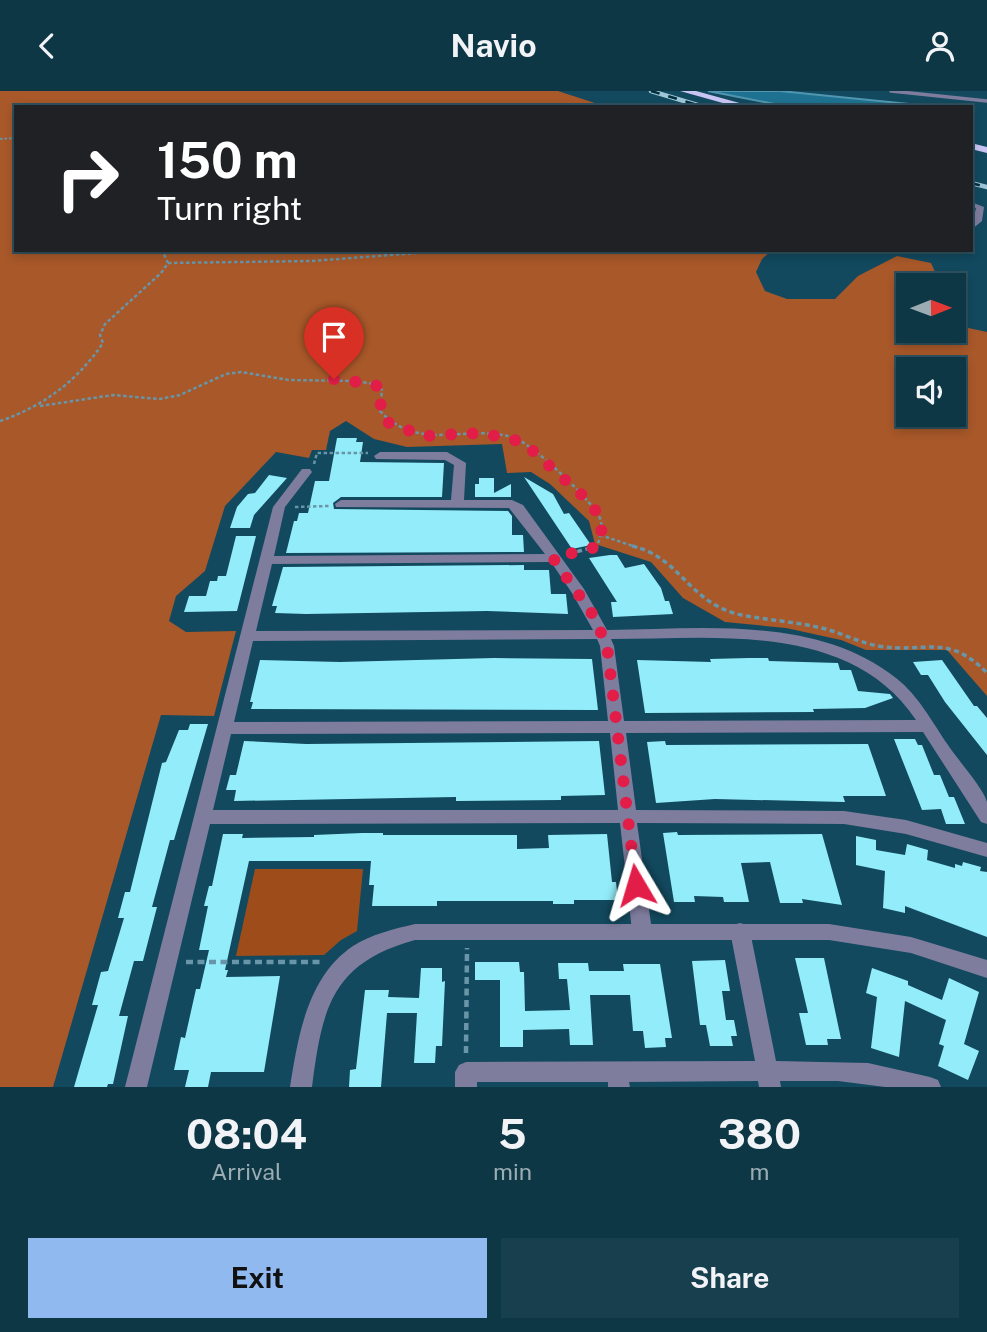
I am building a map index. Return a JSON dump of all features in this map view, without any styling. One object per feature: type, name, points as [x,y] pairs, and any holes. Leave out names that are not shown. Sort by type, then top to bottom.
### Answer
[{"type":"highway","points":[[685,91],[741,105]]},
{"type":"street","points":[[973,205],[980,209],[978,221],[973,227]]},
{"type":"street","points":[[380,456],[447,456],[460,463],[457,503]]},
{"type":"street","points":[[136,1087],[278,507],[306,472]]},
{"type":"street","points":[[334,505],[457,503],[512,504],[518,508],[593,615],[607,646],[642,931]]},
{"type":"street","points":[[265,560],[553,558]]},
{"type":"street","points":[[247,636],[738,634],[785,639],[831,649],[883,674],[909,700],[975,795],[987,817]]},
{"type":"street","points":[[224,728],[926,726]]},
{"type":"street","points":[[203,817],[850,817],[915,829],[987,850]]},
{"type":"street","points":[[301,1087],[307,1041],[316,1006],[327,988],[349,962],[366,949],[400,935],[467,931],[850,933],[911,946],[987,968]]},
{"type":"street","points":[[740,931],[769,1079]]},
{"type":"street","points":[[466,1080],[769,1079],[868,1073],[930,1087]]},
{"type":"lane","points":[[891,91],[987,101]]},
{"type":"path","points":[[163,252],[168,263]]},
{"type":"path","points":[[168,263],[289,264],[432,252]]},
{"type":"path","points":[[40,406],[57,395],[97,353],[103,343],[100,335],[105,324],[161,273],[168,263]]},
{"type":"path","points":[[0,421],[40,406],[113,395],[160,399],[180,395],[226,374],[241,372],[289,380],[334,379],[374,384],[382,390],[380,411],[387,422],[423,436],[482,433],[523,442],[593,505],[602,528],[597,547],[553,558]]},
{"type":"path","points":[[306,472],[313,469],[317,453],[373,453],[380,456]]},
{"type":"path","points":[[278,507],[334,505]]},
{"type":"path","points":[[600,535],[620,544],[636,546],[659,555],[693,591],[729,612],[822,628],[870,645],[948,646],[964,652],[987,673]]},
{"type":"path","points":[[466,1080],[467,931]]},
{"type":"path","points":[[167,962],[349,962]]},
{"type":"shaded area","points":[[0,91],[558,91],[601,105],[14,105],[14,252],[770,252],[762,259],[756,272],[765,291],[787,299],[835,299],[858,276],[897,256],[931,263],[936,273],[896,273],[896,343],[966,343],[966,328],[987,332],[987,696],[947,650],[866,650],[841,640],[786,628],[725,622],[683,598],[651,562],[595,544],[589,521],[550,484],[531,472],[507,473],[502,444],[407,447],[374,439],[346,421],[330,431],[326,450],[312,450],[309,458],[276,452],[225,506],[205,571],[176,596],[169,621],[186,632],[236,631],[214,716],[161,715],[53,1087],[0,1087]]},
{"type":"shaded area","points":[[255,869],[363,869],[357,931],[341,940],[324,955],[236,956]]},
{"type":"water","points":[[708,91],[780,91],[919,105],[780,105]]},
{"type":"building","points":[[337,438],[357,438],[356,442],[363,442],[360,462],[444,463],[442,497],[341,497],[333,503],[334,509],[508,511],[512,516],[512,535],[523,535],[524,552],[286,553],[294,521],[297,521],[299,513],[308,513],[315,481],[329,481]]},
{"type":"building","points":[[269,475],[287,478],[254,515],[250,528],[230,528],[237,507],[248,494],[255,493]]},
{"type":"building","points":[[524,477],[553,494],[564,514],[569,513],[591,545],[572,549]]},
{"type":"building","points":[[479,478],[494,478],[494,493],[511,484],[511,497],[475,497],[475,484],[479,484]]},
{"type":"building","points":[[236,536],[256,536],[237,611],[184,612],[189,596],[206,596],[210,581],[217,581],[218,576],[226,576]]},
{"type":"building","points":[[617,555],[625,568],[644,564],[661,588],[665,601],[669,601],[673,614],[613,617],[611,602],[617,602],[589,558]]},
{"type":"building","points":[[524,565],[524,570],[549,570],[551,594],[566,594],[568,614],[487,611],[306,614],[275,613],[277,606],[272,606],[283,567]]},
{"type":"building","points":[[494,658],[592,659],[598,710],[251,709],[253,702],[250,702],[260,660],[340,662]]},
{"type":"building","points":[[768,658],[769,661],[838,663],[840,670],[851,670],[858,691],[890,694],[893,698],[865,708],[813,709],[814,712],[645,713],[637,660],[711,662],[710,659]]},
{"type":"building","points":[[942,660],[974,706],[987,718],[987,755],[945,702],[928,675],[921,675],[913,662]]},
{"type":"building","points":[[190,724],[208,724],[174,840],[170,840],[152,907],[157,907],[143,961],[134,961],[119,1016],[128,1016],[113,1084],[108,1084],[107,1087],[74,1087],[98,1005],[92,1005],[101,972],[108,971],[124,918],[118,918],[125,892],[130,892],[162,763],[166,762],[179,730],[188,730]]},
{"type":"building","points":[[894,739],[915,739],[918,745],[922,745],[934,775],[940,775],[949,797],[954,797],[965,824],[946,824],[941,809],[922,810]]},
{"type":"building","points":[[244,741],[306,744],[599,741],[605,795],[561,796],[561,800],[456,801],[456,797],[234,801],[236,790],[226,790],[230,775],[236,775]]},
{"type":"building","points":[[665,741],[666,745],[868,744],[886,796],[843,796],[845,802],[715,799],[656,803],[647,742]]},
{"type":"building","points":[[677,832],[678,835],[822,834],[842,905],[802,899],[803,903],[780,903],[770,862],[741,863],[749,902],[724,902],[723,897],[694,896],[695,902],[674,902],[663,833]]},
{"type":"building","points":[[362,833],[517,835],[517,849],[549,848],[548,835],[607,834],[612,882],[616,882],[618,900],[574,900],[574,904],[553,904],[553,901],[437,901],[437,906],[372,906],[374,885],[369,885],[371,861],[249,861],[225,970],[228,970],[226,977],[280,976],[264,1072],[211,1072],[208,1087],[185,1087],[189,1070],[174,1070],[181,1037],[185,1038],[196,989],[200,989],[209,950],[199,950],[208,906],[204,906],[209,886],[212,886],[223,834],[243,834],[242,838]]},
{"type":"building","points":[[856,836],[876,840],[876,850],[905,855],[907,844],[928,850],[927,860],[955,868],[955,864],[962,866],[963,862],[981,867],[980,871],[987,872],[987,937],[905,906],[905,913],[883,908],[885,871],[856,865]]},
{"type":"building","points":[[795,958],[824,958],[841,1039],[827,1039],[828,1045],[806,1045],[799,1013],[808,1013]]},
{"type":"building","points":[[725,960],[730,991],[722,991],[726,1020],[734,1020],[737,1036],[731,1036],[733,1046],[710,1046],[706,1025],[700,1025],[692,961]]},
{"type":"building","points":[[475,962],[519,962],[520,972],[524,972],[525,1011],[570,1010],[567,979],[559,979],[558,963],[588,963],[589,971],[624,971],[623,964],[660,964],[672,1038],[665,1038],[666,1047],[645,1048],[643,1031],[633,1031],[630,995],[590,995],[593,1045],[570,1045],[569,1029],[523,1030],[523,1047],[500,1047],[500,980],[475,980]]},
{"type":"building","points":[[421,968],[442,968],[442,982],[445,981],[442,1046],[436,1046],[435,1063],[414,1063],[417,1013],[387,1013],[381,1087],[349,1087],[350,1070],[356,1069],[365,990],[389,990],[388,997],[419,998]]},
{"type":"building","points":[[872,968],[908,981],[908,985],[942,1000],[949,978],[979,992],[964,1044],[979,1051],[968,1080],[938,1066],[944,1046],[939,1044],[946,1020],[905,1001],[899,1057],[871,1048],[877,997],[866,993]]},
{"type":"railway","points":[[651,91],[697,105]]},
{"type":"railway","points":[[973,184],[987,187]]},
{"type":"route","points":[[334,379],[374,384],[382,390],[380,411],[387,422],[410,432],[423,436],[482,433],[502,435],[523,442],[593,505],[602,528],[597,547],[553,558],[593,615],[607,646],[636,885]]}]
